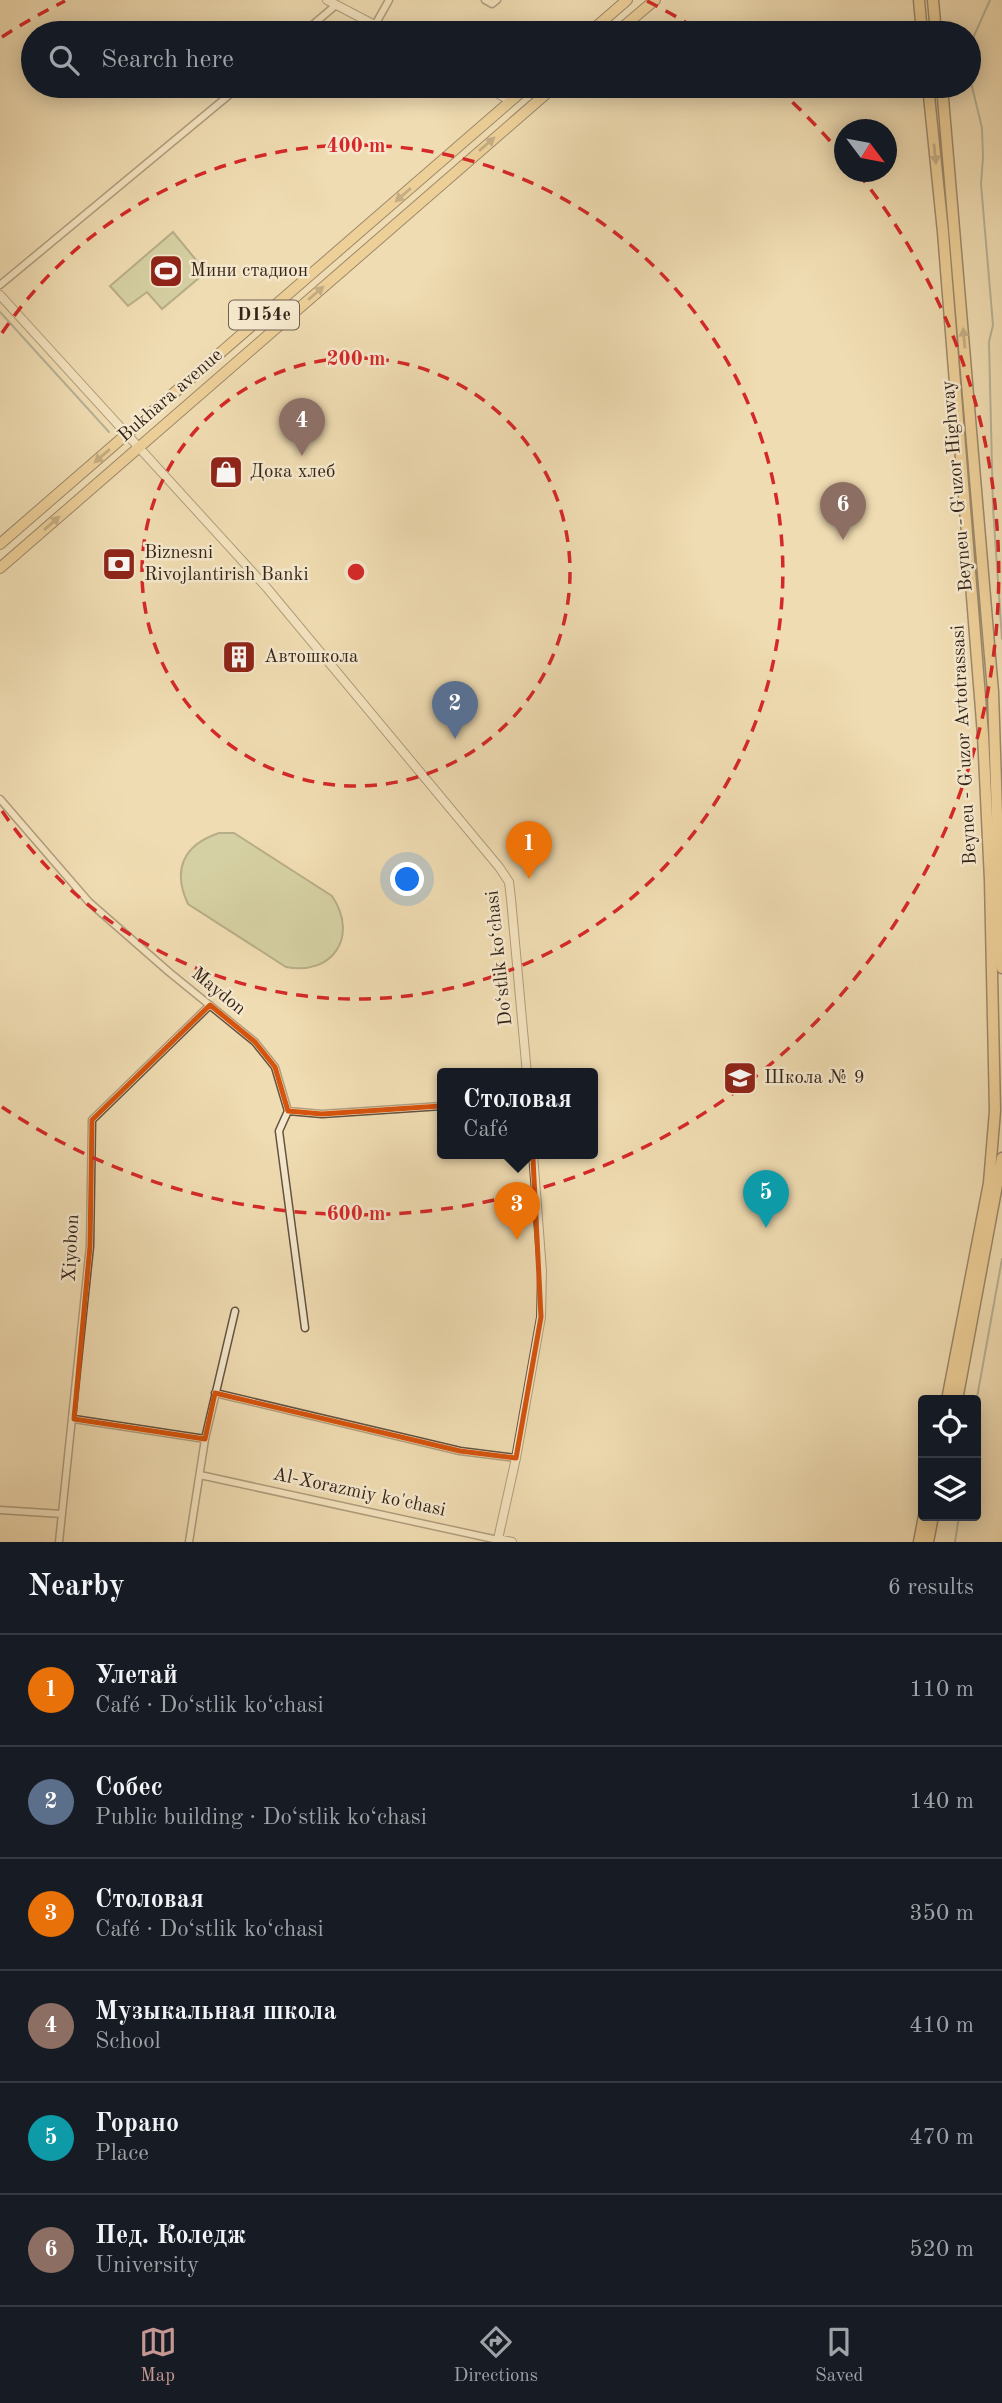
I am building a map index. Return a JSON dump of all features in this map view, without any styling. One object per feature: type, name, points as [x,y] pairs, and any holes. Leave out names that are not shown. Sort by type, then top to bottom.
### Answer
[{"type":"highway","points":[[919,0],[921,21]]},
{"type":"highway","points":[[933,0],[935,21]]},
{"type":"highway","name":"Beyneu - G'uzor Avtotrassasi","points":[[929,98],[943,232],[983,735],[990,867],[995,1111],[989,1183],[948,1395]]},
{"type":"highway","name":"Beyneu - G'uzor Highway","points":[[943,98],[993,692],[1002,968]]},
{"type":"highway","points":[[958,1395],[1002,1158]]},
{"type":"highway","points":[[919,1542],[924,1521]]},
{"type":"highway","points":[[928,1542],[932,1521]]},
{"type":"main road","points":[[603,21],[628,0]]},
{"type":"main road","points":[[630,21],[655,0]]},
{"type":"main road","name":"Bukhara avenue","points":[[0,544],[514,98]]},
{"type":"main road","name":"Bukhara avenue","points":[[0,568],[541,98]]},
{"type":"street","points":[[327,0],[367,21]]},
{"type":"street","points":[[377,21],[390,0]]},
{"type":"street","points":[[485,0],[492,4],[496,0]]},
{"type":"street","points":[[317,21],[336,5]]},
{"type":"street","points":[[0,285],[226,98]]},
{"type":"street","points":[[506,98],[511,101]]},
{"type":"street","name":"Do‘stlik ko‘chasi","points":[[0,296],[267,587],[499,867],[509,882],[527,1068]]},
{"type":"street","name":"Maydon","points":[[0,799],[89,902],[169,972],[256,1042],[275,1067],[288,1111]]},
{"type":"street","name":"Xiyobon","points":[[59,1542],[74,1419],[90,1246],[92,1120],[210,1005]]},
{"type":"street","points":[[305,1328],[279,1131],[288,1111],[322,1114],[437,1105]]},
{"type":"street","points":[[498,1540],[516,1458],[541,1317],[542,1271],[533,1159]]},
{"type":"street","points":[[189,1542],[205,1439],[235,1311]]},
{"type":"street","points":[[215,1394],[460,1451],[516,1458]]},
{"type":"street","points":[[74,1419],[205,1439]]},
{"type":"street","name":"Al-Xorazmiy ko'chasi","points":[[200,1475],[512,1542]]},
{"type":"street","points":[[0,1510],[62,1514]]},
{"type":"highlighted area","points":[[210,1005],[255,1042],[275,1067],[288,1111],[322,1114],[530,1100],[541,1317],[516,1458],[460,1451],[215,1393],[205,1439],[74,1419],[90,1246],[92,1120]]},
{"type":"green space","name":"Мини стадион","points":[[173,232],[206,272],[162,309],[147,292],[128,306],[110,286]]},
{"type":"green space","points":[[219,833],[234,833],[332,896],[340,911],[343,925],[337,950],[328,959],[303,968],[286,967],[188,904],[181,880],[184,860],[197,844]]},
{"type":"waterway","points":[[981,21],[990,0]]},
{"type":"waterway","points":[[975,98],[982,128],[981,184],[993,325],[989,342],[993,508],[1002,639]]},
{"type":"waterway","points":[[0,312],[109,432]]},
{"type":"waterway","points":[[977,1395],[1002,1259]]},
{"type":"waterway","points":[[955,1542],[958,1521]]},
{"type":"place","name":"Мини стадион","points":[[166,271]]},
{"type":"place","name":"Музыкальная школа","points":[[302,456]]},
{"type":"place","name":"Дока хлеб","points":[[226,472]]},
{"type":"place","name":"Пед. Коледж","points":[[843,540]]},
{"type":"place","name":"Biznesni Rivojlantirish Banki","points":[[119,564]]},
{"type":"place","name":"Автошкола","points":[[239,657]]},
{"type":"place","name":"Собеc","points":[[455,739]]},
{"type":"place","name":"Улетай","points":[[529,879]]},
{"type":"place","name":"Школа № 9","points":[[740,1078]]},
{"type":"place","name":"Горано","points":[[766,1228]]},
{"type":"place","name":"Столовая","points":[[517,1240]]}]
